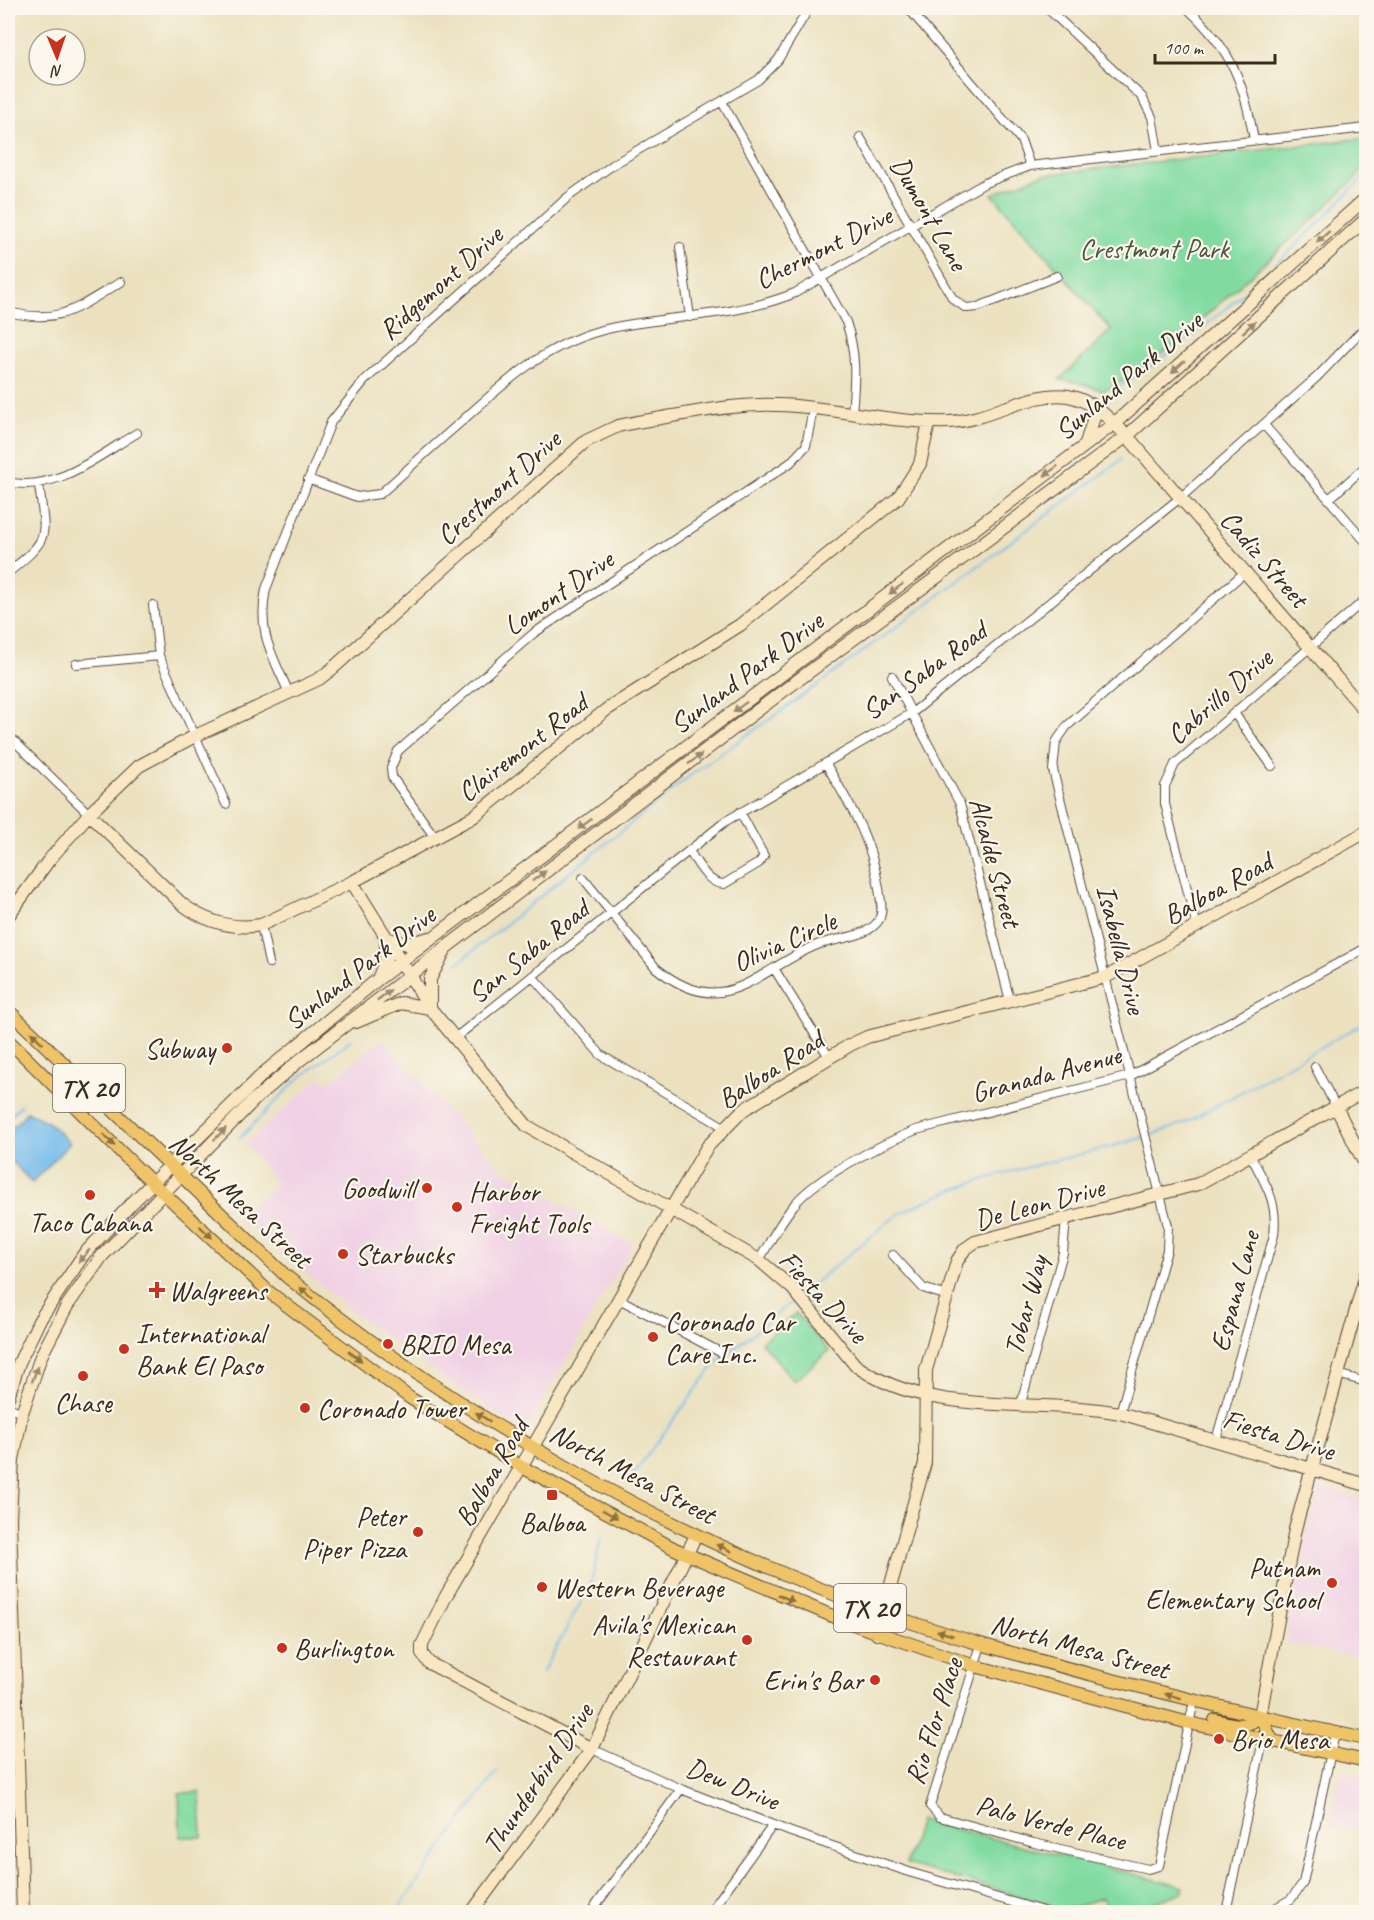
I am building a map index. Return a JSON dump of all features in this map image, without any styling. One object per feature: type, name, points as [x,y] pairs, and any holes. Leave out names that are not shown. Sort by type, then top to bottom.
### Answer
[{"type":"main road","name":"North Mesa Street","points":[[8,1010],[169,1167],[286,1276],[333,1315],[425,1380],[533,1448],[696,1535],[817,1588],[884,1613],[981,1645],[1194,1701],[1366,1739]]},
{"type":"main road","name":"North Mesa Street","points":[[8,1040],[153,1183],[269,1292],[411,1398],[522,1467],[688,1556],[877,1634],[975,1666],[1194,1724],[1366,1761]]},
{"type":"main road","points":[[269,1292],[286,1276]]},
{"type":"main road","points":[[411,1398],[425,1380]]},
{"type":"main road","points":[[1194,1724],[1209,1719],[1244,1726],[1253,1723],[1260,1716],[1268,1741]]},
{"type":"street","name":"Ridgemont Drive","points":[[289,693],[265,637],[261,614],[266,589],[331,422],[365,380],[567,197],[614,164],[758,80],[778,60],[809,8]]},
{"type":"street","points":[[908,8],[1021,140],[1030,166]]},
{"type":"street","points":[[916,17],[928,8]]},
{"type":"street","points":[[1047,8],[1142,97],[1152,117],[1158,151]]},
{"type":"street","points":[[1187,8],[1217,37],[1234,66],[1247,100],[1254,140]]},
{"type":"street","points":[[722,102],[846,322],[854,346],[856,366],[852,413]]},
{"type":"street","name":"Chermont Drive","points":[[308,479],[357,497],[380,494],[512,376],[551,350],[571,340],[612,328],[756,307],[795,293],[985,183],[1030,166],[1366,128]]},
{"type":"street","name":"Dumont Lane","points":[[860,137],[953,299],[966,308],[989,303],[1057,276]]},
{"type":"street","name":"Sunland Park Drive","points":[[8,1397],[28,1341],[52,1298],[84,1254],[264,1073],[377,980],[1115,423],[1366,198]]},
{"type":"street","name":"Sunland Park Drive","points":[[23,1912],[12,1743],[11,1489],[15,1447],[22,1413],[41,1356],[67,1305],[102,1256],[273,1083],[409,975],[778,695],[1127,435],[1366,219]]},
{"type":"street","points":[[680,247],[690,317]]},
{"type":"street","points":[[8,312],[52,318],[72,310],[121,282]]},
{"type":"street","name":"San Saba Road","points":[[455,1038],[740,812],[912,713],[1180,498],[1317,377],[1366,326]]},
{"type":"street","name":"Crestmont Drive","points":[[8,916],[49,860],[89,814],[139,766],[195,736],[289,693],[332,669],[574,451],[600,432],[637,422],[745,407],[813,408],[929,422],[982,418],[1039,398],[1065,395],[1091,404],[1127,435]]},
{"type":"street","points":[[1085,446],[1091,436],[1094,417],[1091,404]]},
{"type":"street","name":"Lomont Drive","points":[[436,839],[392,777],[391,768],[398,751],[534,633],[790,463],[806,446],[813,408]]},
{"type":"street","name":"Clairemont Road","points":[[89,814],[196,914],[224,925],[248,927],[261,925],[352,882],[436,839],[473,817],[606,710],[740,625],[898,498],[920,464],[929,422]]},
{"type":"street","points":[[1264,425],[1366,542]]},
{"type":"street","points":[[8,482],[39,485],[62,477],[137,433]]},
{"type":"street","name":"Cadiz Street","points":[[1127,435],[1366,712]]},
{"type":"street","points":[[1329,499],[1366,466]]},
{"type":"street","points":[[8,573],[38,548],[44,536],[39,485]]},
{"type":"street","name":"Isabella Drive","points":[[1120,1413],[1167,1250],[1168,1226],[1053,770],[1056,742],[1067,726],[1245,572]]},
{"type":"street","name":"Cabrillo Drive","points":[[1197,927],[1165,804],[1165,786],[1176,764],[1366,599]]},
{"type":"street","points":[[153,605],[159,656],[226,804]]},
{"type":"street","points":[[76,664],[159,656]]},
{"type":"street","name":"Alcalde Street","points":[[892,676],[960,804],[1010,1001]]},
{"type":"street","points":[[1234,713],[1272,766]]},
{"type":"street","points":[[8,735],[89,814]]},
{"type":"street","name":"Olivia Circle","points":[[583,878],[656,968],[671,980],[686,987],[715,992],[747,986],[811,948],[867,930],[879,920],[882,908],[875,865],[862,825],[826,764]]},
{"type":"street","points":[[689,851],[711,881],[717,884],[723,884],[759,863],[764,856],[740,812]]},
{"type":"street","name":"Balboa Road","points":[[422,1654],[422,1645],[441,1605],[670,1209],[707,1147],[724,1127],[764,1096],[867,1037],[1106,977],[1366,832]]},
{"type":"street","name":"Fiesta Drive","points":[[352,882],[430,1008],[527,1126],[759,1260],[795,1293],[855,1365],[867,1374],[925,1396],[1094,1408],[1120,1413],[1366,1485]]},
{"type":"street","points":[[261,925],[269,963]]},
{"type":"street","points":[[377,980],[386,959],[386,938],[406,944],[437,936]]},
{"type":"street","points":[[340,1029],[402,1003],[430,1008],[430,980],[448,946]]},
{"type":"street","name":"Granada Avenue","points":[[759,1260],[794,1204],[812,1188],[886,1143],[916,1130],[1130,1076],[1366,948]]},
{"type":"street","points":[[775,970],[829,1057]]},
{"type":"street","points":[[532,976],[601,1055],[724,1127]]},
{"type":"street","points":[[1315,1067],[1366,1166]]},
{"type":"street","points":[[264,1073],[273,1083]]},
{"type":"street","name":"De Leon Drive","points":[[877,1634],[924,1463],[926,1370],[957,1261],[966,1249],[975,1242],[1198,1184],[1366,1090]]},
{"type":"street","name":"Espana Lane","points":[[1216,1440],[1274,1235],[1276,1216],[1273,1198],[1251,1156]]},
{"type":"street","name":"Tobar Way","points":[[1021,1403],[1063,1253],[1066,1219]]},
{"type":"street","points":[[892,1255],[923,1288],[947,1296]]},
{"type":"street","points":[[1260,1716],[1295,1528],[1310,1468],[1366,1277]]},
{"type":"street","points":[[52,1298],[67,1305]]},
{"type":"street","points":[[619,1299],[720,1352]]},
{"type":"street","points":[[1338,1374],[1366,1382]]},
{"type":"street","points":[[8,1407],[22,1413]]},
{"type":"street","name":"Thunderbird Drive","points":[[472,1912],[592,1749],[688,1556],[696,1535]]},
{"type":"street","name":"Rio Flor Place","points":[[932,1811],[931,1802],[981,1645]]},
{"type":"street","name":"Dew Drive","points":[[422,1654],[429,1663],[592,1749],[681,1789],[773,1826],[912,1873],[1046,1912]]},
{"type":"street","points":[[1194,1701],[1194,1724]]},
{"type":"street","name":"Palo Verde Place","points":[[932,1811],[940,1817],[1034,1843],[1149,1869],[1160,1866],[1194,1724]]},
{"type":"street","points":[[1268,1912],[1291,1899],[1303,1883],[1335,1733]]},
{"type":"street","points":[[1226,1912],[1268,1741]]},
{"type":"street","points":[[591,1912],[681,1789]]},
{"type":"street","points":[[710,1912],[773,1826]]},
{"type":"shaded area","points":[[382,1039],[502,1170],[633,1244],[526,1430],[521,1430],[372,1327],[238,1218],[277,1184],[245,1144],[320,1077],[328,1083]]},
{"type":"shaded area","name":"Putnam Elementary School","points":[[1326,1489],[1366,1500],[1366,1659],[1286,1643],[1309,1523],[1318,1490]]},
{"type":"shaded area","points":[[1340,1772],[1366,1777],[1366,1832],[1329,1825]]},
{"type":"green space","name":"Crestmont Park","points":[[1366,138],[1366,168],[1309,223],[1171,347],[1129,377],[1104,391],[1076,382],[1059,380],[1111,330],[992,194],[1041,175]]},
{"type":"green space","points":[[796,1313],[829,1351],[794,1381],[761,1342]]},
{"type":"green space","points":[[200,1792],[202,1837],[180,1837],[179,1793]]},
{"type":"green space","points":[[920,1820],[1184,1887],[1183,1892],[1129,1912],[1109,1912],[1102,1898],[1059,1912],[1047,1904],[906,1864]]},
{"type":"water","points":[[27,1112],[48,1122],[70,1143],[32,1183],[8,1157],[8,1132]]},
{"type":"waterway","points":[[1111,392],[1180,345],[1246,292],[1308,234],[1366,174]]},
{"type":"waterway","points":[[458,963],[692,774],[815,687],[1121,460]]},
{"type":"waterway","points":[[801,1294],[897,1215],[932,1198],[967,1185],[1116,1145],[1189,1121],[1366,1022]]},
{"type":"waterway","points":[[239,1139],[297,1080],[352,1039]]},
{"type":"waterway","points":[[8,1119],[21,1105]]},
{"type":"waterway","points":[[629,1480],[715,1364],[794,1300]]},
{"type":"waterway","points":[[542,1673],[591,1584],[601,1538]]},
{"type":"waterway","points":[[396,1912],[497,1771]]},
{"type":"place","name":"Subway","points":[[227,1048]]},
{"type":"place","name":"Goodwill","points":[[427,1188]]},
{"type":"place","name":"Taco Cabana","points":[[90,1195]]},
{"type":"place","name":"Harbor Freight Tools","points":[[457,1207]]},
{"type":"place","name":"Starbucks","points":[[343,1254]]},
{"type":"place","name":"Walgreens","points":[[157,1290]]},
{"type":"place","name":"Coronado Car Care Inc.","points":[[653,1337]]},
{"type":"place","name":"BRIO Mesa","points":[[388,1344]]},
{"type":"place","name":"International Bank El Paso","points":[[124,1349]]},
{"type":"place","name":"Chase","points":[[83,1376]]},
{"type":"place","name":"Coronado Tower","points":[[305,1408]]},
{"type":"place","name":"Balboa","points":[[552,1495]]},
{"type":"place","name":"Peter Piper Pizza","points":[[418,1532]]},
{"type":"place","name":"Putnam Elementary School","points":[[1332,1583]]},
{"type":"place","name":"Western Beverage","points":[[542,1587]]},
{"type":"place","name":"Avila's Mexican Restaurant","points":[[747,1640]]},
{"type":"place","name":"Burlington","points":[[282,1648]]},
{"type":"place","name":"Erin's Bar","points":[[875,1680]]},
{"type":"place","name":"Brio Mesa","points":[[1219,1739]]}]
